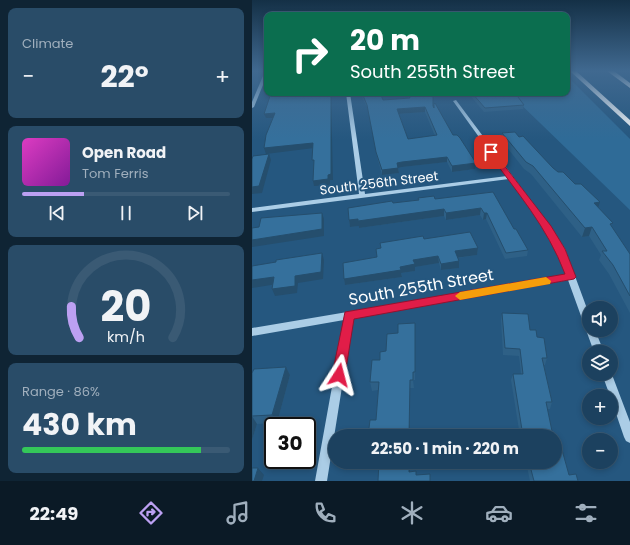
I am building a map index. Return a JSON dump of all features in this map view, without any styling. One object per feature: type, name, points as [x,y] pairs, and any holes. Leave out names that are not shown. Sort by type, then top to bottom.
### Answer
[{"type":"highway","points":[[597,93],[630,124]]},
{"type":"street","points":[[252,107],[258,93]]},
{"type":"street","points":[[348,96],[362,196]]},
{"type":"street","points":[[455,101],[509,177],[547,226],[560,249],[582,307]]},
{"type":"street","name":"South 256th Street","points":[[252,210],[509,177]]},
{"type":"street","name":"South 255th Street","points":[[252,332],[571,277]]},
{"type":"street","points":[[321,481],[349,315]]},
{"type":"street","points":[[610,381],[630,437]]},
{"type":"shaded area","points":[[570,93],[584,93],[630,139],[630,210],[512,96],[570,96]]},
{"type":"building","points":[[270,96],[331,96],[331,174],[328,175],[328,179],[313,181],[313,143],[264,148],[266,135],[275,113],[264,114]]},
{"type":"building","points":[[363,96],[381,96],[383,100],[410,98],[409,96],[433,96],[434,108],[435,103],[453,135],[457,135],[460,138],[476,163],[452,166],[447,157],[397,163],[398,168],[382,170],[376,152],[367,105]],"holes":[[[425,107],[437,135],[408,139],[397,109]]]},
{"type":"building","points":[[475,96],[517,96],[524,105],[485,108]]},
{"type":"building","points":[[515,132],[519,137],[523,136],[553,168],[558,172],[563,172],[575,184],[581,184],[600,202],[594,203],[613,223],[610,224],[630,254],[630,296],[613,265],[602,251],[607,251],[592,227],[585,228],[533,166],[526,162],[502,133]]},
{"type":"building","points":[[269,154],[259,186],[252,187],[253,156]]},
{"type":"building","points":[[493,192],[528,250],[506,253],[487,213],[484,213],[481,208],[446,213],[444,209],[358,221],[358,219],[349,220],[348,208],[392,201],[393,203],[419,200],[418,198],[434,196],[435,199]]},
{"type":"building","points":[[322,213],[322,229],[252,240],[252,228],[259,227],[261,218]]},
{"type":"building","points":[[470,232],[478,248],[455,251],[459,261],[441,264],[438,256],[413,260],[415,264],[400,267],[401,270],[344,279],[343,263],[377,257],[376,249],[381,248],[380,243],[423,236],[424,239]]},
{"type":"building","points":[[322,253],[321,272],[295,276],[295,286],[272,289],[274,277],[252,280],[252,266],[276,262],[276,260]]},
{"type":"building","points":[[502,313],[528,314],[530,330],[536,330],[537,337],[544,338],[547,358],[542,358],[552,402],[546,402],[552,429],[522,429],[513,374],[523,374],[520,349],[505,348]]},
{"type":"building","points":[[415,323],[415,372],[413,372],[413,380],[410,380],[409,429],[369,429],[370,420],[376,420],[379,382],[370,382],[372,360],[380,360],[380,352],[386,351],[387,334],[398,333],[398,324]]},
{"type":"building","points":[[286,367],[272,415],[252,416],[252,373],[254,369]]},
{"type":"building","points":[[562,450],[569,475],[576,474],[578,481],[534,481],[531,469],[562,469]]},
{"type":"building","points":[[252,468],[258,468],[254,481],[252,481]]},
{"type":"building","points":[[379,469],[409,469],[409,472],[416,471],[416,475],[430,474],[430,481],[378,481]]},
{"type":"slow traffic","points":[[460,296],[546,281]]},
{"type":"route","points":[[339,375],[349,315],[571,277],[560,249],[547,226],[491,152]]}]
